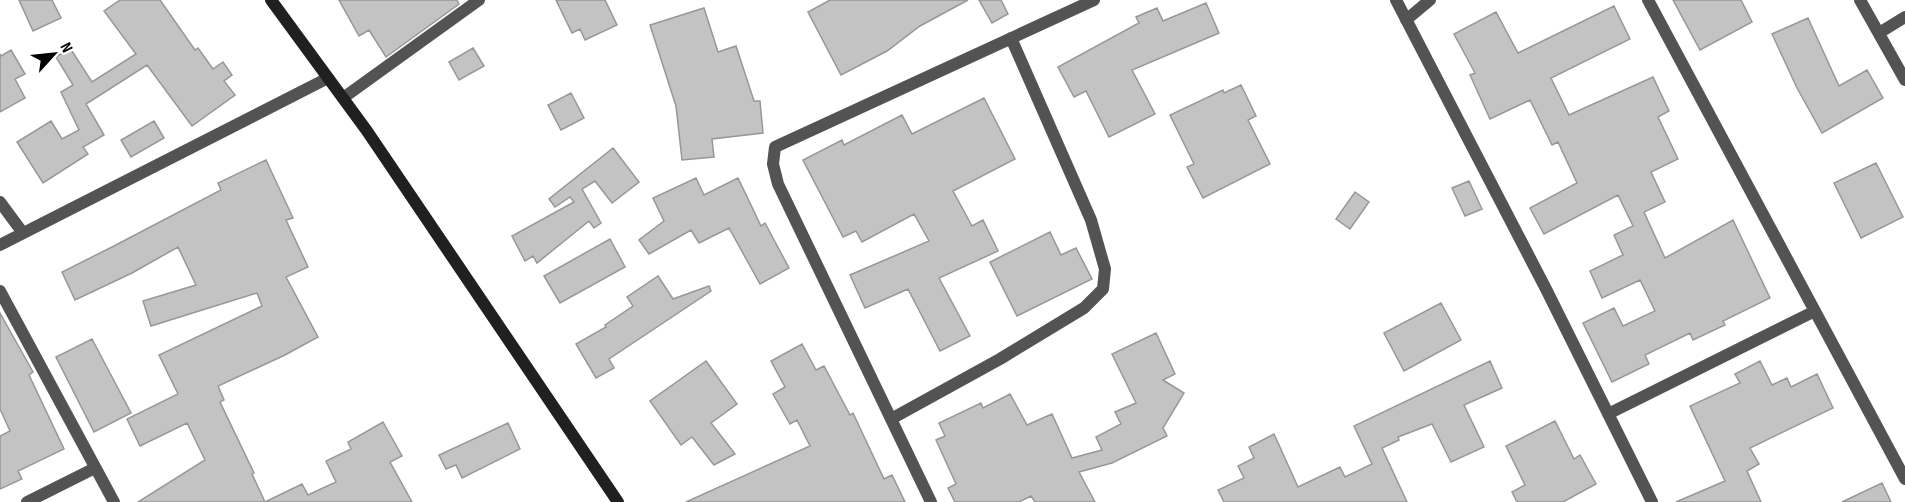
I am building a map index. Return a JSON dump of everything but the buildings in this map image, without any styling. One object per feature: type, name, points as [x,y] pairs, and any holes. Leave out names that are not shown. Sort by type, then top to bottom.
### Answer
[{"type":"main road","points":[[271,0],[367,131],[618,502]]},
{"type":"street","points":[[343,98],[479,0]]},
{"type":"street","points":[[931,502],[778,184],[772,164],[775,147],[1094,0]]},
{"type":"street","points":[[1396,0],[1546,289],[1652,502]]},
{"type":"street","points":[[1406,20],[1430,0]]},
{"type":"street","points":[[1648,0],[1905,479]]},
{"type":"street","points":[[1860,0],[1905,80]]},
{"type":"street","points":[[1879,33],[1905,17]]},
{"type":"street","points":[[891,419],[1000,359],[1084,308],[1103,289],[1105,269],[1091,220],[1011,38]]},
{"type":"street","points":[[0,245],[328,78]]},
{"type":"street","points":[[0,202],[23,233]]},
{"type":"street","points":[[0,291],[114,502]]},
{"type":"street","points":[[1608,414],[1815,311]]},
{"type":"street","points":[[27,502],[95,468]]}]
